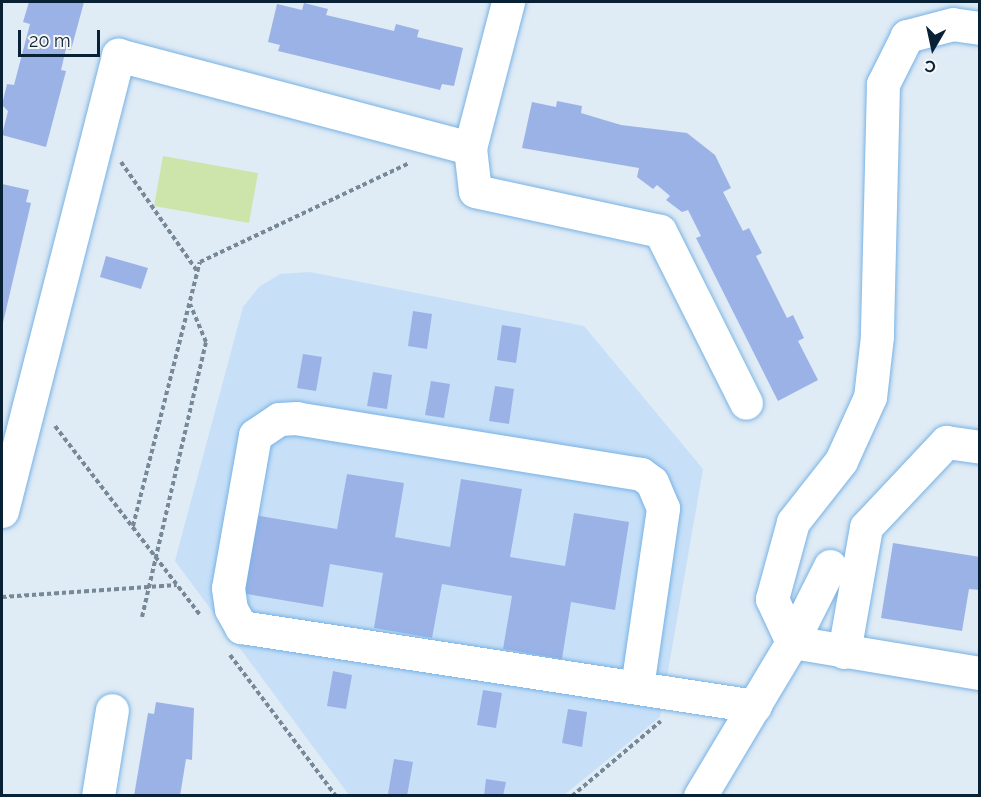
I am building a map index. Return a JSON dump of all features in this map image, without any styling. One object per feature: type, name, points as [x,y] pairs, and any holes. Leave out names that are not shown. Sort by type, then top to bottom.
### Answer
[{"type":"street","points":[[508,2],[461,145],[475,191],[660,231],[746,403]]},
{"type":"street","points":[[792,642],[772,599],[793,522],[841,460],[870,397],[877,336],[883,84],[908,36],[953,24],[980,28]]},
{"type":"street","points":[[2,511],[118,54],[461,145]]},
{"type":"street","points":[[637,687],[663,508],[652,482],[641,474],[297,418],[279,419],[255,435],[228,588],[231,609],[241,627],[755,706]]},
{"type":"street","points":[[844,652],[866,527],[946,442],[980,447]]},
{"type":"street","points":[[699,795],[792,642],[830,566]]},
{"type":"street","points":[[792,642],[980,673]]},
{"type":"street","points":[[98,795],[112,710]]},
{"type":"path","points":[[99,130],[197,272]]},
{"type":"path","points":[[134,526],[200,262],[461,145]]},
{"type":"path","points":[[142,617],[154,554],[206,342],[190,304]]},
{"type":"path","points":[[31,396],[134,526],[207,624]]},
{"type":"path","points":[[2,597],[178,585]]},
{"type":"path","points":[[228,652],[336,795]]},
{"type":"path","points":[[572,795],[691,695]]},
{"type":"shaded area","points":[[310,272],[584,326],[703,469],[660,717],[564,795],[349,795],[175,561],[243,307],[259,287],[280,274]]},
{"type":"green space","points":[[163,156],[258,173],[249,223],[154,206]]},
{"type":"building","points":[[29,2],[84,2],[71,50],[66,49],[61,70],[66,71],[46,147],[2,135],[8,111],[2,105],[7,84],[14,85],[30,24],[23,22]]},
{"type":"building","points":[[304,3],[328,9],[326,15],[394,31],[396,24],[419,30],[417,37],[463,48],[454,86],[442,84],[440,90],[278,51],[280,45],[268,42],[277,4],[302,10]]},
{"type":"building","points":[[557,101],[582,106],[581,113],[621,125],[687,133],[715,155],[731,188],[723,192],[743,231],[749,228],[762,253],[756,256],[787,318],[793,315],[804,338],[798,341],[818,380],[778,401],[696,238],[701,236],[688,210],[682,212],[666,200],[670,196],[657,185],[653,189],[637,177],[639,168],[522,148],[532,102],[556,107]]},
{"type":"building","points":[[2,184],[29,190],[26,202],[31,203],[2,327]]},
{"type":"building","points":[[106,256],[148,268],[141,289],[100,277]]},
{"type":"building","points":[[413,311],[432,314],[427,349],[408,346]]},
{"type":"building","points":[[502,325],[521,328],[516,363],[497,360]]},
{"type":"building","points":[[303,354],[322,357],[316,391],[297,388]]},
{"type":"building","points":[[373,372],[392,375],[387,409],[367,406]]},
{"type":"building","points":[[431,381],[450,384],[444,418],[425,415]]},
{"type":"building","points":[[495,386],[514,389],[509,424],[489,421]]},
{"type":"building","points":[[347,474],[404,483],[395,537],[450,547],[461,479],[522,489],[510,557],[565,566],[574,513],[629,522],[615,610],[571,602],[562,659],[503,649],[512,596],[442,584],[432,638],[374,628],[383,573],[330,564],[323,607],[241,593],[254,515],[337,529]]},
{"type":"building","points":[[893,543],[980,557],[980,590],[969,589],[962,631],[881,618]]},
{"type":"building","points":[[333,671],[352,675],[346,709],[327,706]]},
{"type":"building","points":[[483,690],[502,693],[496,728],[477,725]]},
{"type":"building","points":[[156,702],[194,708],[192,760],[186,759],[180,796],[134,796],[148,713],[154,714]]},
{"type":"building","points":[[568,709],[587,712],[582,747],[562,743]]},
{"type":"building","points":[[394,759],[413,762],[407,796],[388,794]]},
{"type":"building","points":[[486,779],[506,782],[503,796],[484,796]]}]
